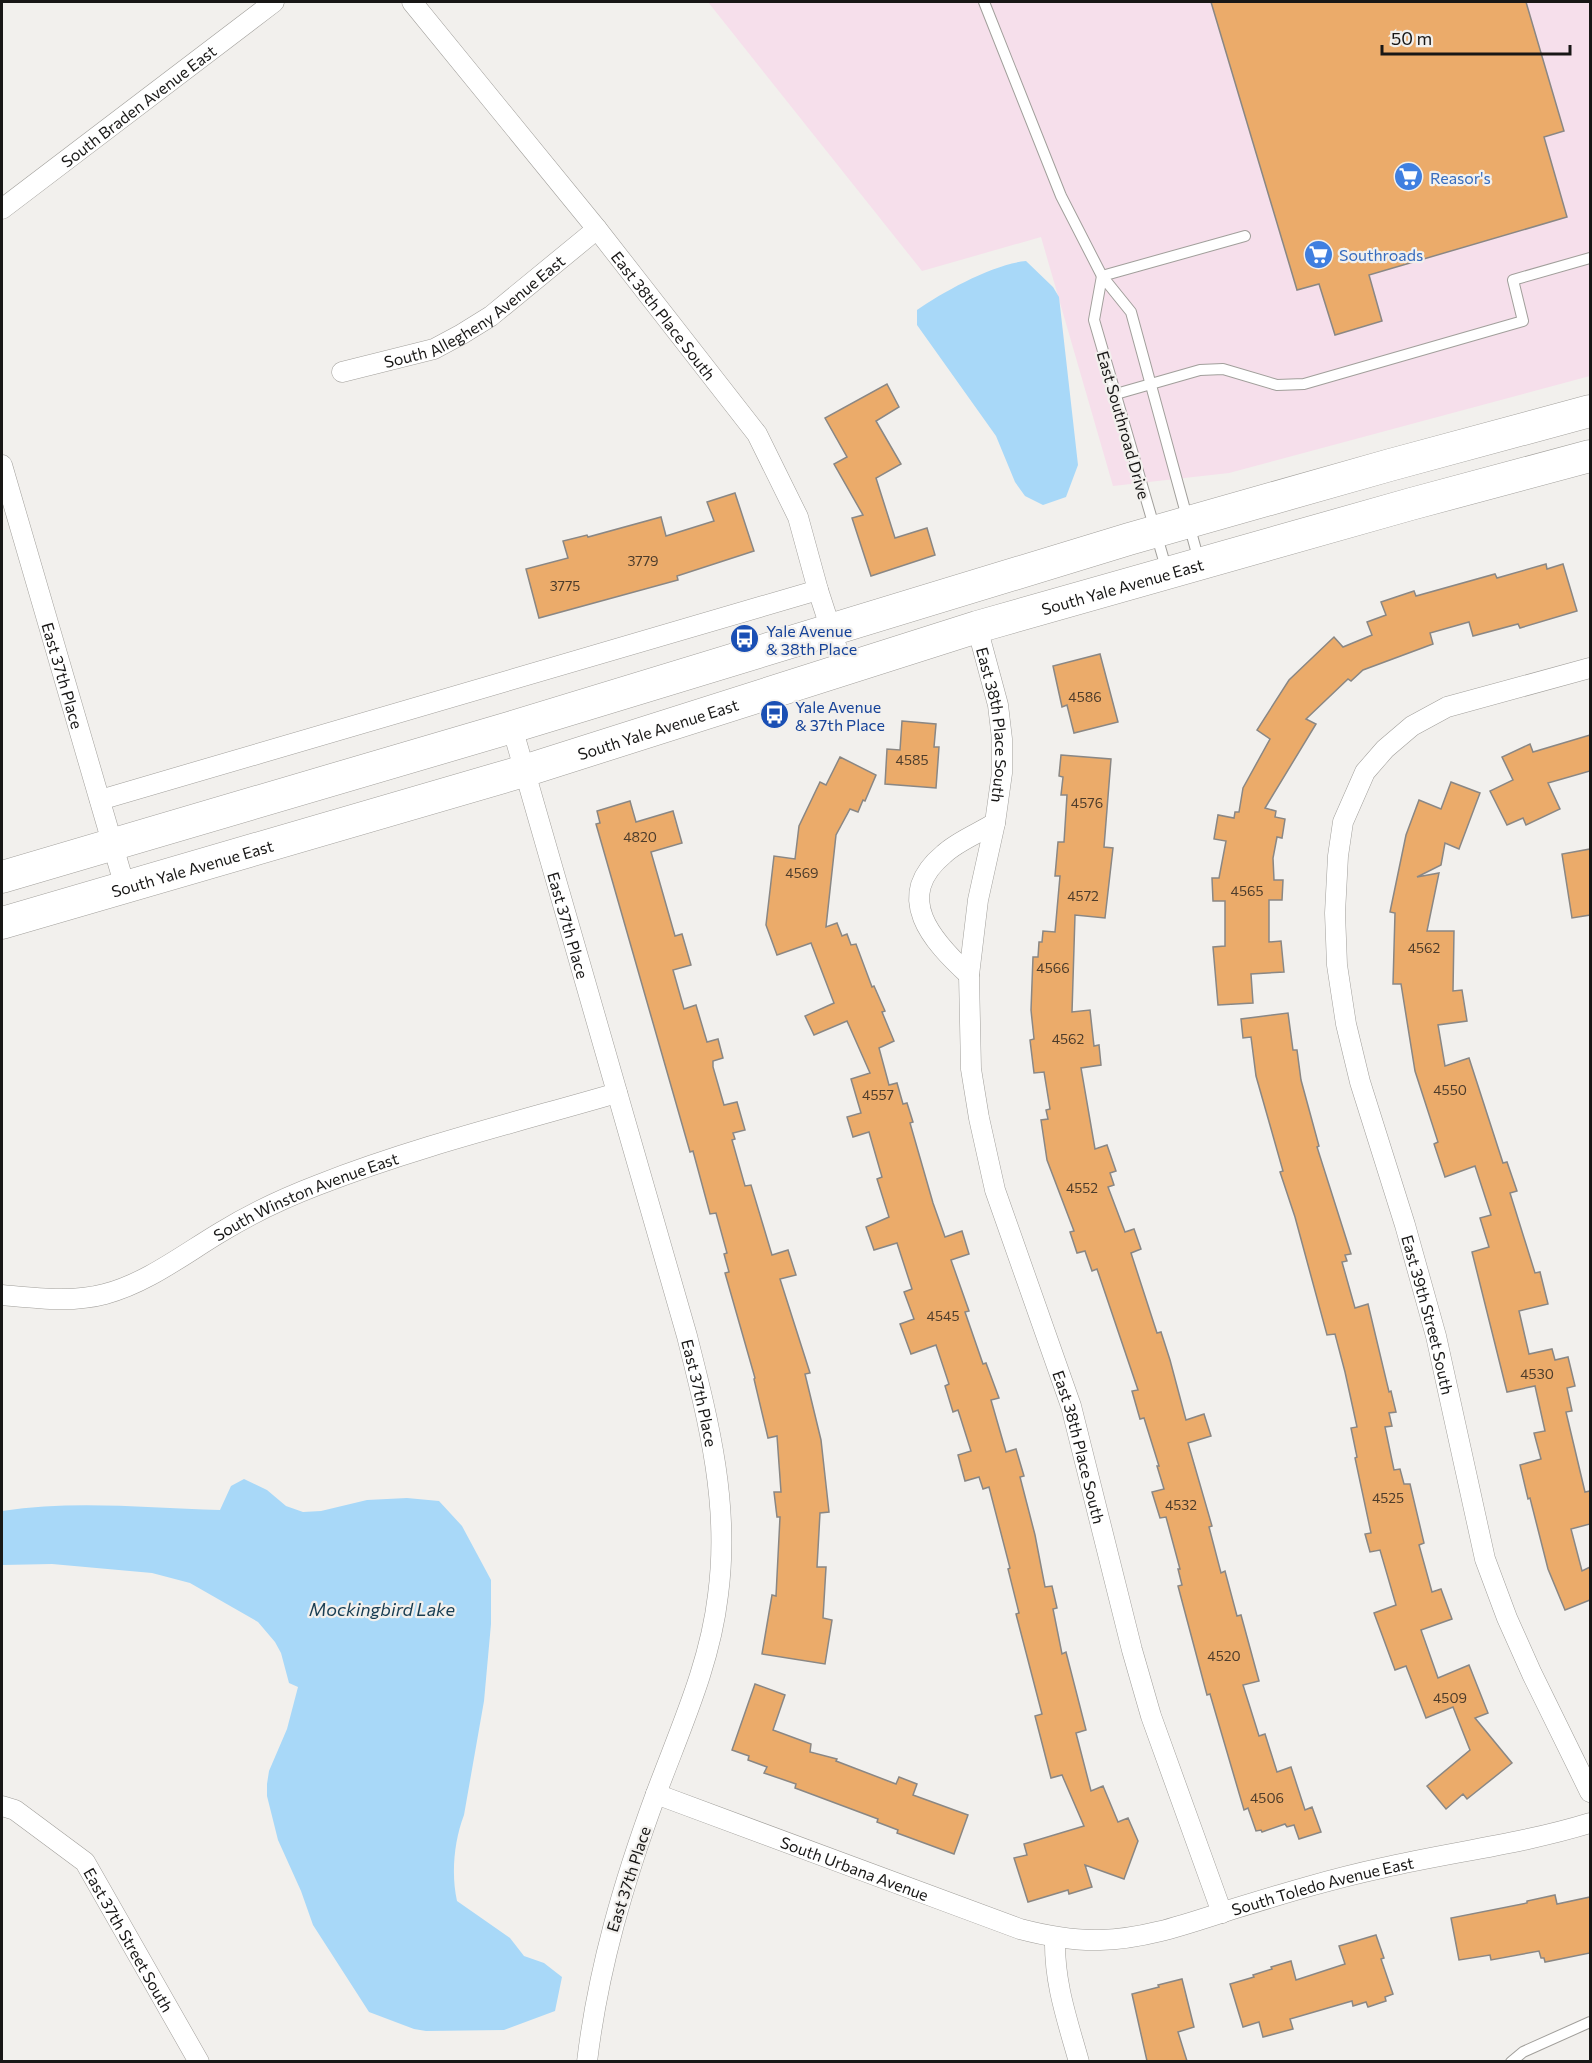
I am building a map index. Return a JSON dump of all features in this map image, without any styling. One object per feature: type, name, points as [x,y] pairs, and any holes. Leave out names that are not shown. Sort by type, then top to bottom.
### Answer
[{"type":"main road","points":[[2,877],[512,727],[1155,531],[1590,411]]},
{"type":"main road","name":"South Yale Avenue East","points":[[2,923],[524,771],[977,627],[1167,572],[1590,456]]},
{"type":"street","name":"South Braden Avenue East","points":[[2,209],[274,2]]},
{"type":"street","name":"East 38th Place South","points":[[412,2],[597,229],[757,434],[798,517],[818,590],[844,670]]},
{"type":"street","name":"South Allegheny Avenue East","points":[[342,372],[434,349],[462,334],[491,316],[597,229]]},
{"type":"street","name":"East 37th Place","points":[[2,465],[125,887]]},
{"type":"street","points":[[100,800],[818,590]]},
{"type":"street","name":"East 38th Place South","points":[[977,627],[998,705],[1002,739],[1002,773],[995,823],[978,900],[969,975],[972,1069],[979,1118],[995,1190],[1071,1406],[1132,1650],[1151,1716],[1222,1913]]},
{"type":"street","name":"East 39th Street South","points":[[1590,668],[1447,707],[1412,726],[1385,749],[1365,772],[1343,822],[1338,856],[1335,913],[1337,965],[1346,1024],[1360,1082],[1405,1225],[1436,1336],[1485,1559],[1520,1646],[1590,1792]]},
{"type":"street","name":"East 37th Place","points":[[512,727],[687,1336],[707,1414],[718,1472],[722,1534],[718,1596],[707,1650],[693,1698],[630,1867],[607,1948],[587,2061]]},
{"type":"street","name":"East 38th Place South","points":[[969,975],[944,951],[926,928],[919,904],[920,884],[929,868],[945,853],[995,823]]},
{"type":"street","name":"South Winston Avenue East","points":[[2,1295],[76,1299],[105,1294],[129,1286],[164,1268],[222,1232],[289,1196],[369,1165],[617,1093]]},
{"type":"street","name":"South Urbana Avenue","points":[[656,1794],[1020,1929],[1055,1938]]},
{"type":"street","name":"East 37th Street South","points":[[8,1808],[85,1862],[199,2061]]},
{"type":"street","name":"South Toledo Avenue East","points":[[1055,1938],[1101,1940],[1139,1936],[1180,1927],[1294,1890],[1381,1868],[1550,1834],[1590,1823]]},
{"type":"street","points":[[1055,1938],[1054,1964],[1058,1991],[1079,2061]]},
{"type":"lane","points":[[984,2],[1061,196],[1102,276],[1131,312],[1200,563]]},
{"type":"lane","points":[[1102,276],[1245,236]]},
{"type":"lane","points":[[1116,394],[1200,370],[1223,369],[1277,385],[1304,384],[1490,331],[1523,321],[1513,280],[1590,258]]},
{"type":"lane","name":"East Southroad Drive","points":[[1102,276],[1094,320],[1167,572]]},
{"type":"lane","points":[[1511,2061],[1523,2052],[1590,2022]]},
{"type":"shaded area","name":"Southroads","points":[[708,2],[1590,2],[1590,376],[1229,473],[1113,486],[1041,237],[922,271]]},
{"type":"water","points":[[1026,261],[1053,287],[1059,297],[1078,465],[1066,497],[1043,505],[1025,496],[1015,482],[996,436],[917,325],[917,310],[941,295],[999,267]]},
{"type":"water","name":"Mockingbird Lake","points":[[244,1479],[267,1490],[286,1506],[303,1512],[321,1511],[367,1500],[407,1498],[439,1501],[462,1526],[491,1580],[491,1624],[484,1701],[464,1815],[456,1847],[454,1880],[457,1901],[510,1938],[524,1956],[544,1963],[562,1977],[555,2011],[504,2030],[426,2031],[414,2029],[369,2012],[313,1925],[301,1891],[278,1840],[267,1796],[267,1784],[269,1771],[287,1729],[298,1687],[289,1683],[281,1653],[275,1642],[258,1622],[190,1583],[152,1573],[52,1564],[2,1565],[2,1511],[83,1505],[220,1510],[231,1486]]},
{"type":"building","name":"Reasor's","points":[[1211,2],[1526,2],[1564,131],[1544,137],[1567,217],[1369,275],[1382,321],[1335,335],[1319,284],[1297,290]]},
{"type":"building","points":[[887,384],[899,407],[876,421],[901,464],[876,478],[895,538],[927,528],[935,555],[871,576],[852,518],[863,515],[834,464],[847,457],[825,418]]},
{"type":"building","points":[[735,493],[754,551],[677,576],[678,580],[539,618],[526,569],[568,558],[563,541],[587,535],[588,537],[661,517],[666,536],[714,521],[707,502]]},
{"type":"building","points":[[1546,564],[1547,569],[1563,564],[1577,611],[1520,628],[1518,624],[1473,636],[1469,622],[1430,633],[1433,644],[1363,670],[1351,681],[1348,679],[1306,719],[1316,724],[1265,808],[1276,811],[1275,817],[1285,819],[1282,838],[1277,837],[1273,858],[1274,880],[1283,880],[1282,900],[1269,900],[1269,942],[1281,941],[1284,972],[1251,974],[1253,1003],[1218,1005],[1213,947],[1225,946],[1225,901],[1213,901],[1212,878],[1219,878],[1226,841],[1214,839],[1218,815],[1234,818],[1235,812],[1239,812],[1243,788],[1270,739],[1257,730],[1289,680],[1334,637],[1343,647],[1372,635],[1367,622],[1386,615],[1381,602],[1414,591],[1416,596],[1495,574],[1497,578]]},
{"type":"building","points":[[1100,654],[1118,722],[1074,733],[1067,705],[1062,707],[1053,666]]},
{"type":"building","points":[[902,721],[936,724],[934,747],[939,747],[936,788],[885,784],[887,749],[900,750]]},
{"type":"building","points":[[1590,735],[1590,771],[1548,783],[1560,809],[1526,825],[1523,818],[1507,825],[1490,791],[1513,780],[1502,757],[1530,744],[1533,752]]},
{"type":"building","points":[[1061,755],[1111,759],[1104,847],[1113,848],[1105,918],[1075,915],[1072,1012],[1090,1010],[1094,1046],[1099,1045],[1101,1065],[1081,1068],[1095,1149],[1107,1145],[1116,1171],[1110,1173],[1114,1185],[1108,1187],[1125,1232],[1134,1229],[1141,1249],[1131,1253],[1157,1333],[1161,1332],[1186,1420],[1204,1414],[1211,1436],[1188,1443],[1212,1526],[1209,1527],[1221,1573],[1225,1571],[1237,1616],[1241,1615],[1259,1681],[1243,1685],[1259,1736],[1265,1734],[1277,1772],[1291,1767],[1305,1810],[1312,1807],[1321,1832],[1299,1839],[1294,1825],[1287,1827],[1285,1824],[1262,1832],[1261,1830],[1256,1831],[1248,1808],[1244,1810],[1210,1694],[1207,1695],[1178,1586],[1182,1585],[1178,1569],[1180,1569],[1166,1517],[1160,1518],[1152,1492],[1164,1489],[1144,1418],[1140,1419],[1132,1391],[1138,1390],[1097,1269],[1092,1271],[1085,1251],[1077,1253],[1070,1232],[1074,1231],[1047,1160],[1041,1120],[1048,1119],[1046,1110],[1050,1109],[1044,1072],[1034,1073],[1030,1040],[1034,1039],[1031,1010],[1033,957],[1038,957],[1039,942],[1042,942],[1043,931],[1055,932],[1060,876],[1055,876],[1058,842],[1064,842],[1067,795],[1061,795],[1063,777],[1059,776]]},
{"type":"building","points":[[840,757],[876,775],[858,812],[850,809],[836,835],[826,927],[837,923],[842,936],[847,934],[851,945],[856,944],[872,987],[874,986],[885,1011],[882,1012],[894,1041],[879,1048],[889,1085],[897,1083],[903,1104],[907,1103],[913,1122],[910,1123],[945,1237],[962,1231],[969,1254],[951,1260],[969,1311],[965,1312],[983,1364],[986,1363],[999,1398],[991,1400],[1006,1452],[1016,1449],[1024,1476],[1020,1477],[1045,1587],[1052,1586],[1057,1608],[1053,1609],[1062,1654],[1066,1652],[1086,1730],[1076,1733],[1091,1791],[1103,1786],[1118,1822],[1128,1818],[1138,1841],[1124,1879],[1085,1865],[1092,1887],[1069,1894],[1068,1890],[1028,1902],[1014,1858],[1027,1855],[1024,1844],[1084,1826],[1062,1775],[1051,1778],[1035,1716],[1042,1714],[1016,1614],[1019,1613],[1008,1569],[1010,1568],[989,1487],[983,1489],[979,1477],[965,1481],[958,1455],[971,1451],[958,1410],[953,1412],[945,1386],[949,1384],[936,1345],[911,1354],[900,1324],[914,1319],[904,1292],[912,1289],[897,1243],[874,1250],[866,1227],[889,1217],[877,1179],[882,1177],[869,1132],[853,1137],[847,1117],[861,1113],[851,1079],[870,1073],[847,1021],[814,1035],[805,1016],[834,1003],[811,943],[777,955],[766,925],[774,856],[795,859],[799,826],[820,782],[826,785]]},
{"type":"building","points":[[1451,782],[1480,793],[1459,849],[1445,843],[1441,865],[1417,877],[1439,873],[1427,931],[1454,931],[1453,991],[1462,990],[1467,1021],[1438,1025],[1445,1066],[1469,1058],[1503,1163],[1507,1162],[1517,1191],[1510,1193],[1535,1273],[1540,1272],[1548,1304],[1519,1311],[1529,1354],[1552,1349],[1555,1360],[1568,1357],[1575,1386],[1567,1388],[1572,1411],[1566,1412],[1585,1492],[1590,1491],[1590,1524],[1571,1529],[1582,1571],[1590,1567],[1590,1600],[1565,1610],[1548,1569],[1520,1465],[1541,1459],[1534,1433],[1545,1431],[1535,1386],[1507,1392],[1472,1252],[1489,1247],[1480,1218],[1491,1215],[1475,1166],[1445,1177],[1434,1144],[1438,1142],[1415,1071],[1401,984],[1393,984],[1395,913],[1390,912],[1406,835],[1419,800],[1441,809]]},
{"type":"building","points":[[630,801],[636,822],[673,811],[682,843],[651,852],[675,936],[682,934],[691,965],[673,970],[684,1009],[696,1005],[707,1042],[718,1039],[723,1058],[713,1061],[713,1067],[724,1105],[737,1102],[745,1130],[733,1133],[735,1139],[732,1140],[745,1186],[751,1185],[772,1255],[788,1250],[796,1275],[780,1279],[810,1373],[805,1374],[821,1440],[829,1512],[820,1513],[817,1567],[826,1567],[823,1618],[832,1620],[825,1664],[762,1654],[772,1595],[776,1596],[780,1517],[777,1517],[774,1492],[781,1492],[777,1436],[768,1438],[755,1378],[725,1273],[729,1272],[724,1254],[727,1253],[716,1213],[710,1214],[693,1151],[690,1152],[596,824],[600,823],[597,811]]},
{"type":"building","points":[[1590,849],[1590,915],[1572,918],[1562,854]]},
{"type":"building","points":[[1288,1013],[1293,1050],[1297,1050],[1301,1080],[1319,1146],[1317,1147],[1351,1254],[1345,1255],[1347,1261],[1342,1262],[1355,1308],[1368,1304],[1396,1412],[1389,1413],[1392,1426],[1385,1427],[1394,1470],[1400,1469],[1404,1484],[1410,1484],[1424,1543],[1419,1545],[1432,1592],[1441,1589],[1452,1619],[1421,1630],[1438,1678],[1469,1665],[1488,1713],[1475,1718],[1512,1763],[1467,1799],[1463,1794],[1446,1809],[1427,1786],[1470,1750],[1453,1707],[1426,1718],[1406,1666],[1395,1670],[1374,1613],[1396,1605],[1380,1550],[1370,1552],[1365,1534],[1371,1533],[1355,1458],[1357,1457],[1351,1428],[1357,1427],[1345,1372],[1335,1334],[1327,1335],[1295,1217],[1280,1172],[1283,1171],[1256,1076],[1251,1037],[1243,1038],[1241,1019]]},
{"type":"building","points":[[755,1684],[785,1695],[773,1730],[811,1744],[810,1752],[837,1759],[836,1761],[896,1784],[899,1777],[917,1784],[913,1795],[968,1815],[954,1854],[897,1833],[898,1830],[877,1822],[878,1819],[795,1788],[796,1784],[764,1773],[767,1767],[748,1760],[749,1756],[732,1750]]},
{"type":"building","points":[[1555,1895],[1557,1904],[1590,1897],[1590,1953],[1545,1962],[1539,1951],[1491,1960],[1490,1955],[1459,1960],[1451,1918]]},
{"type":"building","points":[[1376,1935],[1384,1958],[1381,1959],[1393,1994],[1385,1997],[1386,2001],[1368,2007],[1366,2002],[1353,2006],[1352,2001],[1290,2019],[1293,2029],[1263,2037],[1259,2022],[1243,2027],[1230,1984],[1254,1977],[1253,1975],[1272,1969],[1271,1967],[1291,1961],[1296,1980],[1345,1964],[1339,1946]]},
{"type":"building","points":[[1182,1979],[1194,2027],[1178,2032],[1187,2061],[1147,2061],[1132,1994]]},
{"type":"place","name":"Reasor's","points":[[1409,177]]},
{"type":"place","name":"Southroads","points":[[1318,254]]},
{"type":"place","name":"Yale Avenue & 38th Place","points":[[745,639]]},
{"type":"place","name":"Yale Avenue & 37th Place","points":[[774,715]]}]
